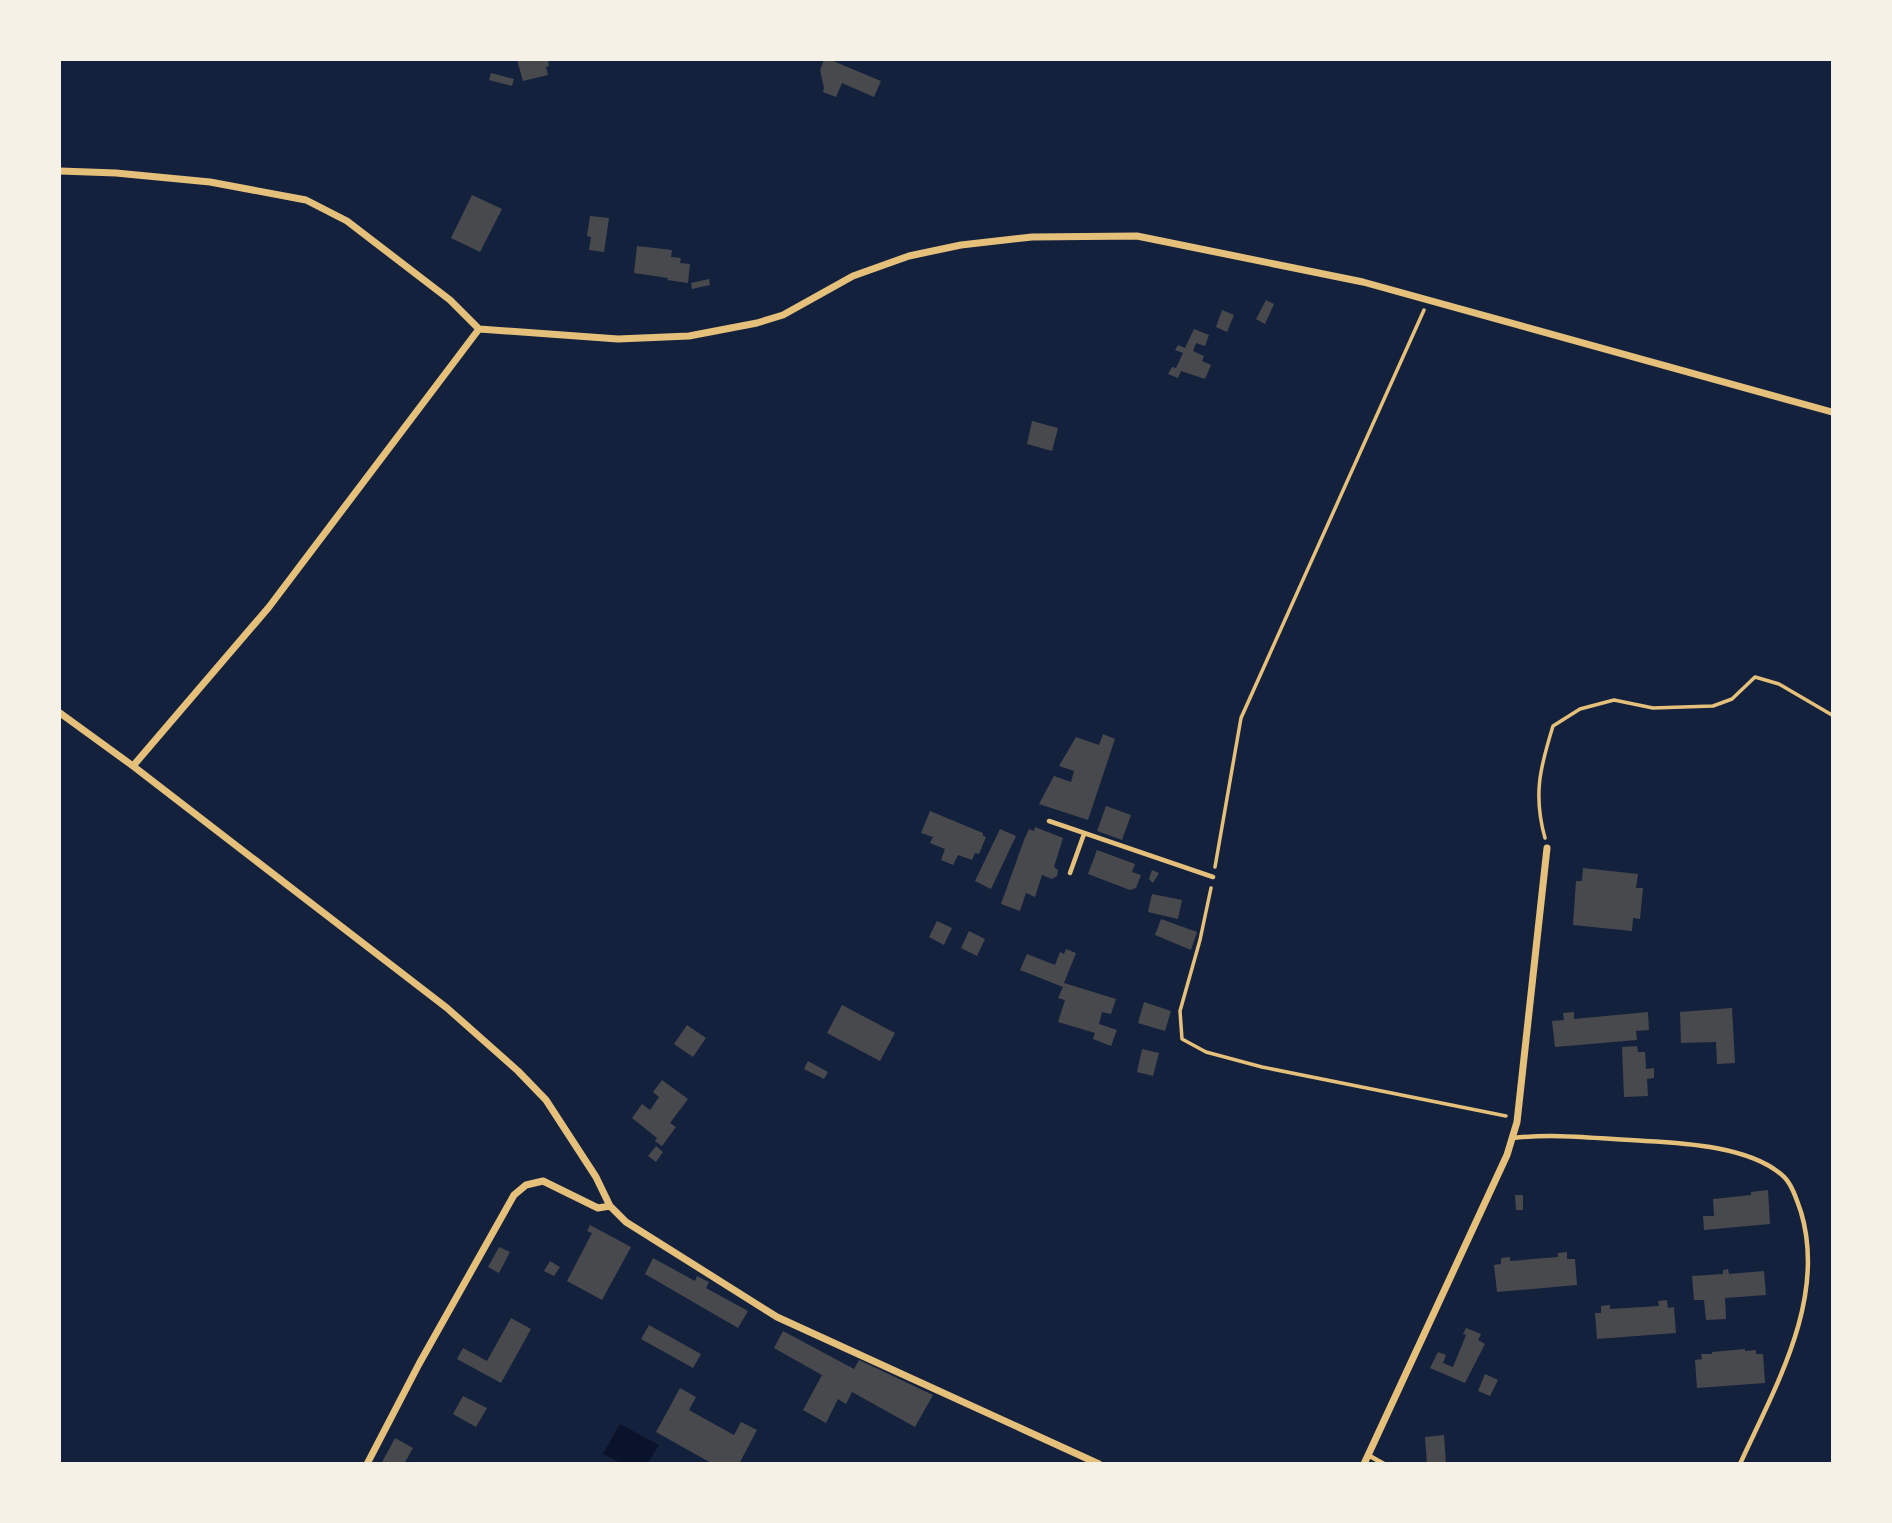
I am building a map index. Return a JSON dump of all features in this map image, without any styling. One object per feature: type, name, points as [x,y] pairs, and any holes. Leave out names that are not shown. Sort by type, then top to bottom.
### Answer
[{"type":"street","points":[[60,171],[116,173],[210,182],[306,200],[347,221],[450,300],[480,329],[618,339],[689,336],[757,323],[783,315],[853,276],[909,256],[961,245],[1032,237],[1137,236],[1363,282],[1832,412]]},
{"type":"street","points":[[133,766],[269,607],[480,329]]},
{"type":"street","points":[[60,713],[133,766],[447,1008],[518,1071],[546,1100],[596,1177],[610,1206],[626,1222],[777,1317],[1099,1464]]},
{"type":"street","points":[[1364,1464],[1507,1155],[1517,1122],[1547,848]]},
{"type":"street","points":[[367,1464],[419,1364],[514,1195],[526,1185],[543,1181],[598,1208],[610,1206]]},
{"type":"lane","points":[[1049,821],[1213,877]]},
{"type":"lane","points":[[1070,873],[1084,834]]},
{"type":"lane","points":[[1512,1138],[1538,1135],[1681,1143],[1752,1156],[1784,1175],[1797,1200],[1806,1228],[1809,1263],[1803,1308],[1788,1358],[1740,1464]]},
{"type":"lane","points":[[1368,1455],[1384,1464]]},
{"type":"path","points":[[1428,300],[1241,718],[1200,940],[1180,1011],[1182,1039],[1206,1052],[1262,1067],[1500,1113],[1517,1122]]},
{"type":"path","points":[[1547,848],[1539,817],[1540,770],[1553,726],[1580,709],[1614,699],[1653,708],[1713,706],[1732,699],[1755,677],[1779,684],[1832,715]]},
{"type":"water","points":[[620,1424],[659,1445],[648,1463],[621,1463],[603,1454]]},
{"type":"building","points":[[517,60],[548,60],[548,75],[523,81]]},
{"type":"building","points":[[824,60],[833,61],[881,81],[874,97],[842,83],[836,97],[823,92],[820,70]]},
{"type":"building","points":[[491,73],[514,79],[512,86],[489,80]]},
{"type":"building","points":[[472,195],[502,209],[480,252],[451,238]]},
{"type":"building","points":[[590,216],[609,218],[604,252],[589,250],[591,237],[587,236]]},
{"type":"building","points":[[637,246],[672,250],[671,257],[681,258],[680,263],[690,264],[688,283],[634,273]]},
{"type":"building","points":[[709,279],[710,285],[692,289],[691,283]]},
{"type":"building","points":[[1266,300],[1274,304],[1265,324],[1256,319]]},
{"type":"building","points":[[1222,310],[1234,315],[1227,332],[1216,327]]},
{"type":"building","points":[[1194,329],[1209,335],[1205,346],[1196,343],[1193,351],[1204,356],[1202,361],[1211,365],[1205,379],[1181,371],[1178,378],[1168,374],[1172,367],[1176,368],[1183,353],[1175,350],[1178,345],[1185,348]]},
{"type":"building","points":[[1032,421],[1058,428],[1052,451],[1027,444]]},
{"type":"building","points":[[1103,734],[1115,739],[1088,820],[1039,804],[1054,776],[1071,782],[1074,771],[1059,766],[1076,737],[1099,745]]},
{"type":"building","points":[[1106,806],[1131,815],[1122,840],[1097,831]]},
{"type":"building","points":[[930,811],[983,833],[986,837],[979,854],[975,853],[972,860],[958,855],[953,865],[941,860],[945,849],[930,843],[933,837],[921,833]]},
{"type":"building","points":[[1035,827],[1063,838],[1054,867],[1058,870],[1057,876],[1052,879],[1042,875],[1035,897],[1026,893],[1020,911],[1001,904],[1024,840],[1029,829],[1034,831]]},
{"type":"building","points":[[1000,829],[1016,836],[991,889],[975,881]]},
{"type":"building","points":[[1097,850],[1135,864],[1132,872],[1141,875],[1136,888],[1130,890],[1088,874]]},
{"type":"building","points":[[1583,868],[1638,874],[1636,888],[1643,888],[1640,919],[1633,918],[1632,931],[1573,925],[1576,881],[1582,881]]},
{"type":"building","points":[[1152,870],[1159,873],[1153,883],[1149,879]]},
{"type":"building","points":[[1152,894],[1182,900],[1178,919],[1148,912]]},
{"type":"building","points":[[1161,919],[1197,932],[1191,950],[1155,935]]},
{"type":"building","points":[[937,921],[952,928],[944,945],[929,937]]},
{"type":"building","points":[[969,931],[985,939],[977,956],[961,948]]},
{"type":"building","points":[[1066,949],[1076,953],[1064,983],[1116,999],[1111,1014],[1102,1012],[1099,1024],[1117,1030],[1111,1046],[1093,1039],[1095,1033],[1058,1022],[1065,1000],[1058,998],[1063,987],[1020,970],[1027,954],[1055,965],[1060,952],[1064,954]]},
{"type":"building","points":[[1144,1002],[1171,1011],[1165,1031],[1138,1023]]},
{"type":"building","points":[[842,1005],[895,1033],[880,1061],[827,1033]]},
{"type":"building","points":[[1732,1008],[1735,1063],[1717,1064],[1716,1042],[1681,1043],[1680,1012]]},
{"type":"building","points":[[1574,1012],[1574,1019],[1648,1012],[1649,1030],[1636,1031],[1637,1040],[1555,1047],[1552,1021],[1564,1020],[1563,1013]]},
{"type":"building","points":[[687,1025],[706,1038],[693,1057],[674,1044]]},
{"type":"building","points":[[1637,1046],[1638,1052],[1645,1052],[1646,1069],[1654,1068],[1654,1078],[1647,1079],[1648,1096],[1624,1097],[1622,1047]]},
{"type":"building","points":[[1142,1049],[1159,1053],[1153,1076],[1137,1072]]},
{"type":"building","points":[[808,1061],[828,1072],[824,1079],[804,1069]]},
{"type":"building","points":[[662,1080],[688,1099],[670,1123],[676,1127],[662,1146],[655,1141],[657,1138],[632,1118],[642,1104],[650,1110],[659,1097],[653,1092]]},
{"type":"building","points":[[656,1146],[663,1152],[656,1162],[648,1156]]},
{"type":"building","points":[[1768,1190],[1770,1224],[1704,1230],[1703,1216],[1714,1216],[1713,1199],[1751,1195],[1751,1192]]},
{"type":"building","points":[[1515,1195],[1523,1195],[1523,1210],[1516,1210]]},
{"type":"building","points":[[590,1225],[631,1247],[602,1300],[567,1281],[592,1233],[587,1231]]},
{"type":"building","points":[[499,1247],[510,1252],[499,1273],[488,1267]]},
{"type":"building","points":[[1567,1252],[1567,1259],[1575,1259],[1577,1285],[1497,1292],[1494,1265],[1501,1264],[1501,1258],[1510,1257],[1510,1261],[1558,1257],[1558,1253]]},
{"type":"building","points":[[653,1258],[695,1281],[697,1276],[709,1282],[706,1288],[748,1311],[738,1328],[645,1274]]},
{"type":"building","points":[[550,1261],[560,1267],[554,1276],[544,1271]]},
{"type":"building","points":[[1728,1269],[1729,1274],[1764,1271],[1766,1295],[1725,1298],[1726,1319],[1706,1320],[1704,1300],[1694,1300],[1692,1276],[1723,1274],[1723,1270]]},
{"type":"building","points":[[1667,1300],[1668,1308],[1674,1307],[1676,1333],[1597,1339],[1595,1313],[1601,1313],[1601,1306],[1610,1305],[1610,1309],[1659,1306],[1658,1301]]},
{"type":"building","points":[[511,1318],[531,1329],[501,1383],[457,1359],[463,1348],[487,1361]]},
{"type":"building","points":[[649,1325],[701,1354],[693,1368],[641,1339]]},
{"type":"building","points":[[1466,1328],[1481,1334],[1478,1340],[1485,1344],[1465,1383],[1430,1368],[1438,1352],[1446,1355],[1443,1363],[1453,1367],[1466,1335],[1463,1334]]},
{"type":"building","points":[[783,1331],[854,1369],[859,1360],[933,1395],[915,1427],[852,1392],[846,1404],[838,1399],[826,1423],[803,1410],[822,1375],[774,1348]]},
{"type":"building","points":[[1745,1349],[1763,1354],[1765,1383],[1697,1388],[1695,1360],[1702,1359],[1701,1354]]},
{"type":"building","points":[[1485,1374],[1498,1380],[1490,1396],[1478,1391]]},
{"type":"building","points":[[680,1388],[696,1397],[689,1410],[734,1435],[741,1422],[757,1430],[739,1464],[713,1464],[656,1432]]},
{"type":"building","points":[[463,1396],[487,1408],[476,1427],[453,1414]]},
{"type":"building","points":[[1444,1435],[1446,1464],[1427,1464],[1425,1437]]},
{"type":"building","points":[[395,1438],[413,1448],[404,1464],[381,1464]]}]
